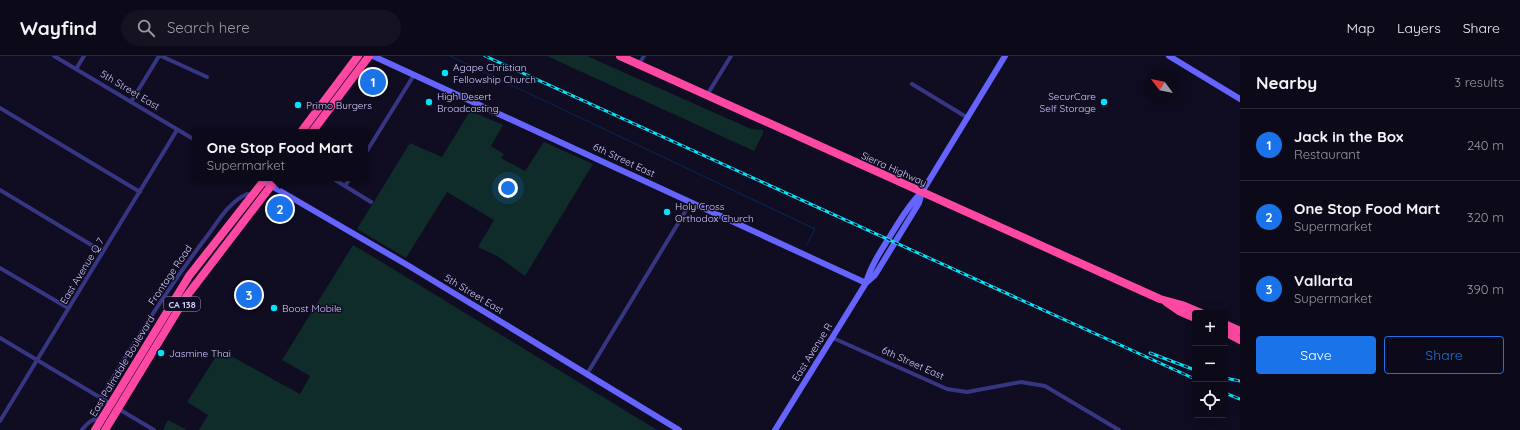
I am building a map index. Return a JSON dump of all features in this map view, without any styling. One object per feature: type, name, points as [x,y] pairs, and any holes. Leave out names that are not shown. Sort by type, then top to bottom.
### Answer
[{"type":"highway","points":[[303,129],[358,56]]},
{"type":"highway","points":[[314,129],[371,56]]},
{"type":"highway","name":"Sierra Highway","points":[[620,56],[1160,299],[1179,311],[1192,317]]},
{"type":"highway","name":"East Palmdale Boulevard","points":[[105,430],[114,406],[189,276],[264,181]]},
{"type":"highway","name":"East Palmdale Boulevard","points":[[95,430],[102,418],[114,406],[264,181]]},
{"type":"highway","name":"Sierra Highway","points":[[1160,299],[1194,310]]},
{"type":"highway","points":[[1228,325],[1240,331]]},
{"type":"highway","points":[[1228,334],[1240,340]]},
{"type":"street","name":"5th Street East","points":[[54,56],[192,138]]},
{"type":"street","points":[[76,69],[84,56]]},
{"type":"street","points":[[131,102],[160,56],[207,77]]},
{"type":"street","name":"6th Street East","points":[[371,56],[691,202],[866,284]]},
{"type":"street","points":[[638,64],[644,56]]},
{"type":"street","points":[[707,96],[731,56]]},
{"type":"street","name":"East Avenue R","points":[[775,430],[866,284],[875,275],[920,203],[922,192],[1005,56]]},
{"type":"street","points":[[1169,56],[1240,99]]},
{"type":"street","points":[[368,149],[414,75]]},
{"type":"street","points":[[912,84],[968,118]]},
{"type":"street","points":[[0,108],[140,192]]},
{"type":"street","name":"East Avenue Q 7","points":[[0,421],[177,130]]},
{"type":"street","name":"5th Street East","points":[[264,181],[403,263],[679,430]]},
{"type":"street","points":[[337,181],[371,202]]},
{"type":"street","points":[[345,186],[348,181]]},
{"type":"street","points":[[0,190],[102,252]]},
{"type":"street","name":"Frontage Road","points":[[100,398],[177,276],[232,202],[247,194],[252,195]]},
{"type":"street","points":[[587,374],[691,202]]},
{"type":"street","points":[[0,268],[68,308]]},
{"type":"street","points":[[0,338],[154,430]]},
{"type":"street","name":"6th Street East","points":[[833,338],[947,389],[967,392],[1021,382],[1045,386],[1119,430]]},
{"type":"street","points":[[0,408],[6,412]]},
{"type":"street","points":[[82,430],[90,421],[102,418]]},
{"type":"green space","points":[[547,56],[587,56],[751,129],[763,130],[763,133],[754,151]]},
{"type":"green space","points":[[470,111],[503,125],[491,146],[504,154],[501,158],[525,171],[544,142],[593,164],[525,276],[497,256],[478,247],[494,220],[447,192],[406,258],[357,229],[410,143],[442,157]]},
{"type":"green space","points":[[353,245],[657,430],[199,430],[208,415],[187,402],[220,350],[300,394],[310,376],[282,360]]},
{"type":"green space","points":[[168,420],[187,430],[163,430]]},
{"type":"waterway","points":[[450,56],[815,229],[807,244]]},
{"type":"railway","points":[[485,56],[1192,378]]},
{"type":"railway","points":[[1150,353],[1192,369]]},
{"type":"railway","points":[[1228,379],[1240,381]]},
{"type":"railway","points":[[1228,394],[1240,399]]},
{"type":"place","name":"Agape Christian Fellowship Church","points":[[445,73]]},
{"type":"place","name":"Jack in the Box","points":[[373,82]]},
{"type":"place","name":"High Desert Broadcasting","points":[[429,102]]},
{"type":"place","name":"SecurCare Self Storage","points":[[1104,102]]},
{"type":"place","name":"Primo Burgers","points":[[298,105]]},
{"type":"place","name":"One Stop Food Mart","points":[[280,209]]},
{"type":"place","name":"Holy Cross Orthodox Church","points":[[667,212]]},
{"type":"place","name":"Vallarta","points":[[249,295]]},
{"type":"place","name":"Boost Mobile","points":[[274,308]]},
{"type":"place","name":"Jasmine Thai","points":[[161,353]]}]
